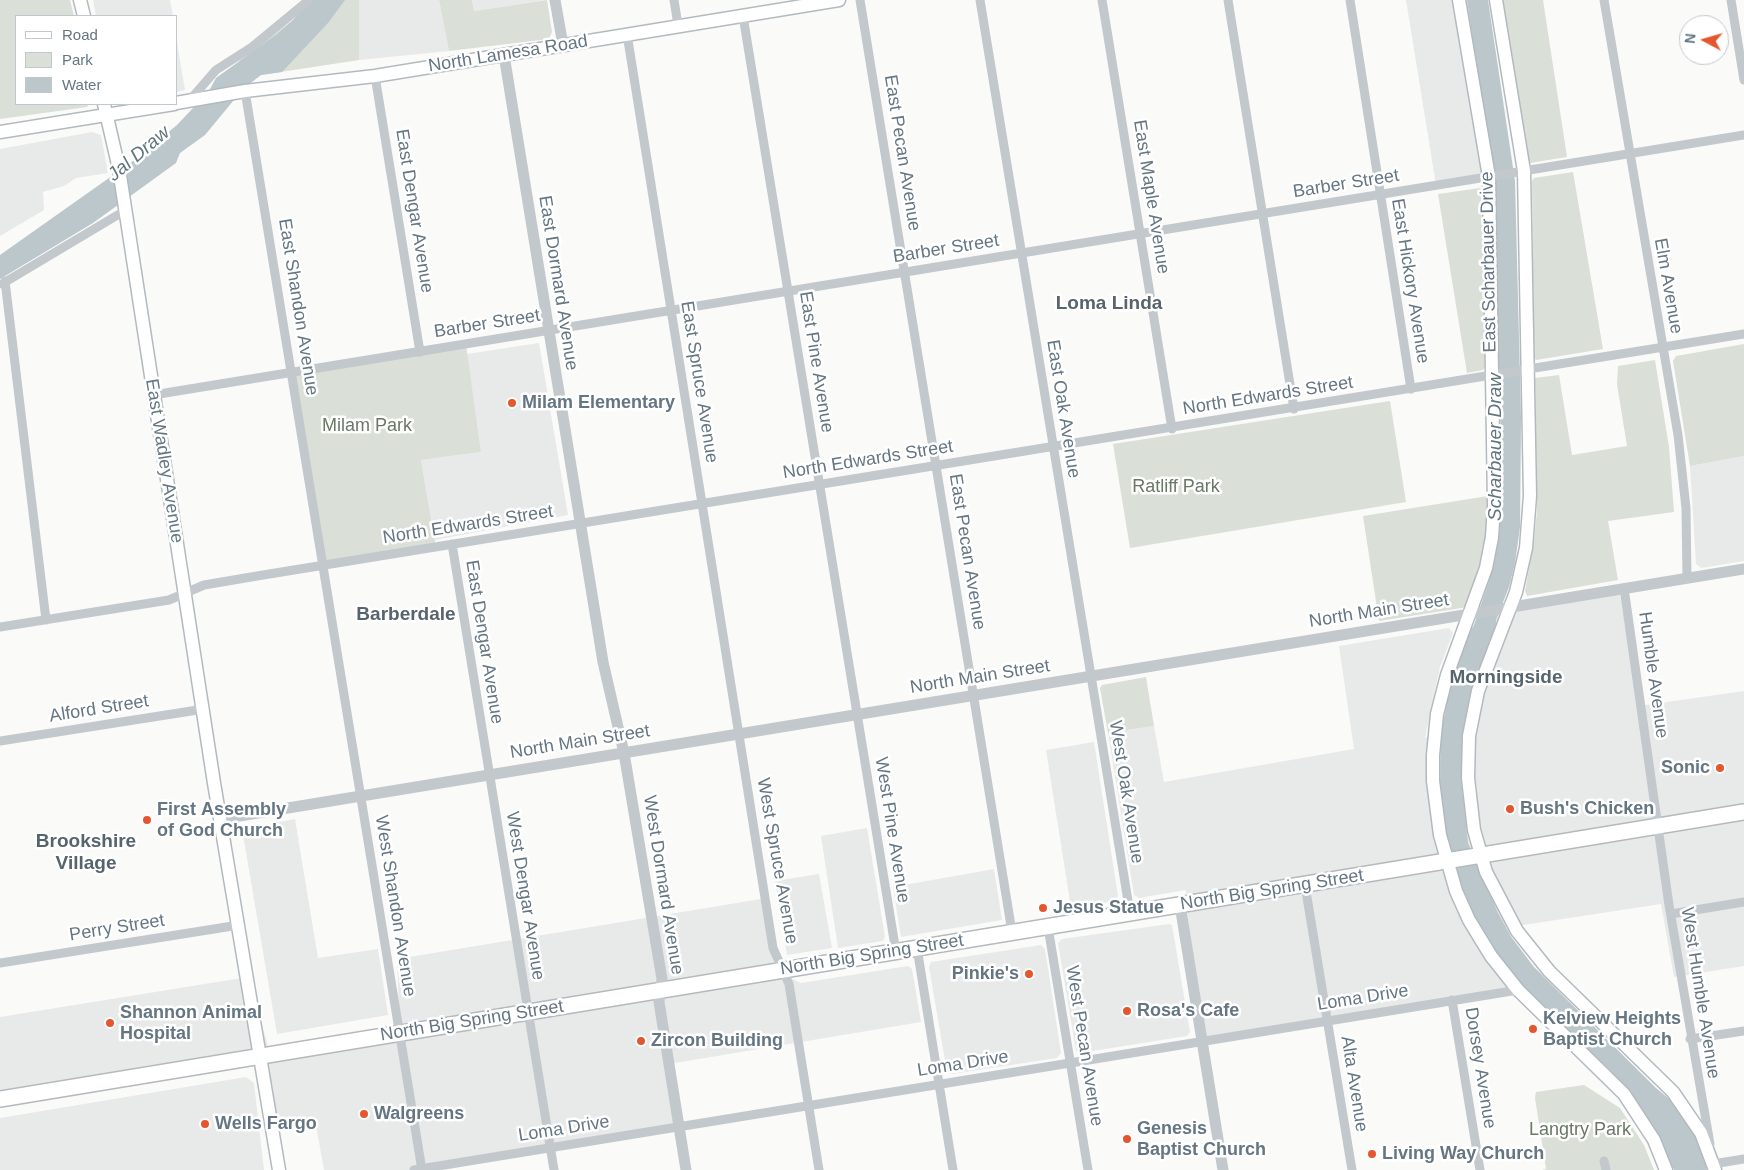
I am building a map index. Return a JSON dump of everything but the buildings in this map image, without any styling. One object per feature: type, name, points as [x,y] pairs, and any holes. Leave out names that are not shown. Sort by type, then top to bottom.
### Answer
[{"type":"highway","name":"North Big Spring Street","points":[[0,1099],[1744,812]]},
{"type":"main road","points":[[80,0],[84,15]]},
{"type":"main road","name":"North Lamesa Road","points":[[178,103],[245,91],[375,76],[743,16],[792,4],[839,0]]},
{"type":"main road","name":"East Scharbauer Drive","points":[[1459,0],[1489,177],[1494,491],[1492,537],[1484,575],[1443,688],[1434,741],[1435,801],[1446,861],[1456,891],[1472,925],[1491,956],[1518,990],[1624,1094],[1652,1136],[1666,1170]]},
{"type":"main road","name":"East Scharbauer Drive","points":[[1496,0],[1524,172],[1529,516],[1522,567],[1512,607],[1478,691],[1469,736],[1468,794],[1480,855],[1497,897],[1530,950],[1557,979],[1673,1092],[1694,1121],[1714,1167]]},
{"type":"main road","name":"North Lamesa Road","points":[[0,132],[105,109],[161,105]]},
{"type":"main road","name":"East Wadley Avenue","points":[[105,109],[126,210],[153,395],[279,1170]]},
{"type":"street","points":[[190,100],[216,70],[252,47],[309,0]]},
{"type":"street","points":[[555,0],[563,45]]},
{"type":"street","points":[[674,0],[678,26]]},
{"type":"street","name":"East Pecan Avenue","points":[[860,0],[974,696]]},
{"type":"street","name":"East Oak Avenue","points":[[980,0],[1090,676]]},
{"type":"street","name":"East Maple Avenue","points":[[1102,0],[1172,429]]},
{"type":"street","points":[[1228,0],[1294,409]]},
{"type":"street","name":"East Hickory Avenue","points":[[1350,0],[1410,389]]},
{"type":"street","name":"Elm Avenue","points":[[1604,0],[1684,484],[1687,578]]},
{"type":"street","points":[[1731,0],[1744,80]]},
{"type":"street","name":"East Pine Avenue","points":[[743,16],[857,714]]},
{"type":"street","name":"East Spruce Avenue","points":[[627,34],[740,734]]},
{"type":"street","name":"East Dormard Avenue","points":[[504,55],[602,662],[624,753]]},
{"type":"street","name":"East Dengar Avenue","points":[[375,76],[420,352]]},
{"type":"street","name":"East Shandon Avenue","points":[[245,91],[324,565],[360,796]]},
{"type":"street","name":"Barber Street","points":[[153,395],[1744,135]]},
{"type":"street","points":[[46,620],[3,283],[126,210]]},
{"type":"street","name":"North Edwards Street","points":[[0,627],[169,600],[204,585],[1053,446],[1172,429],[1527,368],[1744,334]]},
{"type":"street","name":"East Dengar Avenue","points":[[452,544],[489,775]]},
{"type":"street","name":"North Main Street","points":[[221,819],[1744,569]]},
{"type":"street","name":"Humble Avenue","points":[[1624,588],[1658,826]]},
{"type":"street","name":"West Oak Avenue","points":[[1090,676],[1130,913]]},
{"type":"street","points":[[974,696],[1012,932]]},
{"type":"street","name":"Alford Street","points":[[0,741],[204,708]]},
{"type":"street","name":"West Pine Avenue","points":[[857,714],[896,952]]},
{"type":"street","name":"West Spruce Avenue","points":[[740,734],[773,948],[789,984],[819,1170]]},
{"type":"street","name":"West Dormard Avenue","points":[[624,753],[662,979],[658,1002],[686,1170]]},
{"type":"street","name":"West Dengar Avenue","points":[[489,775],[554,1170]]},
{"type":"street","name":"West Shandon Avenue","points":[[360,796],[400,1033],[419,1170]]},
{"type":"street","name":"West Humble Avenue","points":[[1658,826],[1690,1039],[1714,1167]]},
{"type":"street","name":"Alta Avenue","points":[[1304,885],[1352,1170]]},
{"type":"street","points":[[1671,914],[1744,902]]},
{"type":"street","points":[[1180,905],[1223,1170]]},
{"type":"street","name":"Perry Street","points":[[0,963],[238,924]]},
{"type":"street","name":"West Pecan Avenue","points":[[1048,927],[1088,1170]]},
{"type":"street","points":[[917,948],[953,1170]]},
{"type":"street","name":"Loma Drive","points":[[419,1170],[678,1126],[1518,990]]},
{"type":"street","name":"Dorsey Avenue","points":[[1452,1000],[1480,1170]]},
{"type":"street","points":[[1690,1039],[1744,1031]]},
{"type":"street","points":[[1714,1167],[1744,1160]]},
{"type":"shaded area","points":[[93,0],[170,0],[173,15],[96,15]]},
{"type":"shaded area","points":[[359,0],[439,0],[449,51],[359,60]]},
{"type":"shaded area","points":[[472,0],[545,0],[474,11]]},
{"type":"shaded area","points":[[1406,0],[1479,0],[1506,174],[1436,185]]},
{"type":"shaded area","points":[[178,49],[185,90],[178,92]]},
{"type":"shaded area","points":[[92,132],[101,135],[108,173],[76,178],[64,186],[43,192],[44,210],[0,236],[0,149]]},
{"type":"shaded area","name":"Milam Elementary","points":[[539,343],[568,515],[435,540],[421,460],[481,452],[467,354]]},
{"type":"shaded area","points":[[1744,456],[1744,561],[1701,568],[1696,564],[1690,466]]},
{"type":"shaded area","points":[[1619,589],[1639,706],[1744,691],[1744,966],[1674,977],[1661,904],[1497,929],[1537,986],[1202,1041],[1191,978],[1186,890],[1139,898],[1134,895],[1108,733],[1154,726],[1164,782],[1354,749],[1339,646],[1449,628],[1453,633],[1440,667],[1425,738],[1454,720],[1493,611]]},
{"type":"shaded area","points":[[1094,742],[1118,896],[1115,901],[1071,908],[1046,750]]},
{"type":"shaded area","points":[[295,819],[318,958],[378,949],[388,1015],[277,1034],[242,829]]},
{"type":"shaded area","points":[[867,828],[885,937],[883,941],[838,948],[821,836]]},
{"type":"shaded area","points":[[994,869],[1002,920],[901,937],[893,887]]},
{"type":"shaded area","points":[[819,874],[832,948],[787,955],[775,881]]},
{"type":"shaded area","points":[[767,898],[780,973],[801,983],[908,966],[912,969],[921,1022],[669,1064],[679,1127],[413,1170],[324,1170],[316,1125],[273,1132],[261,1057],[0,1099],[0,1017],[248,977],[269,1049],[400,1034],[397,959]]},
{"type":"shaded area","points":[[1172,925],[1190,1032],[1187,1036],[1080,1053],[1076,1051],[1058,943],[1062,939]]},
{"type":"shaded area","points":[[1041,945],[1045,949],[1061,1053],[1057,1058],[952,1074],[947,1072],[929,967],[931,962]]},
{"type":"shaded area","points":[[246,1077],[254,1083],[264,1170],[0,1170],[0,1118]]},
{"type":"green space","points":[[0,0],[70,0],[74,15],[15,15],[15,105],[88,105],[87,107],[0,119]]},
{"type":"green space","points":[[311,0],[359,0],[359,60],[261,75],[239,61],[293,20]]},
{"type":"green space","points":[[439,0],[472,0],[474,11],[547,0],[552,32],[549,39],[449,51]]},
{"type":"green space","points":[[1500,0],[1543,0],[1567,157],[1530,163],[1525,159]]},
{"type":"green space","points":[[1573,172],[1603,349],[1536,360],[1534,358],[1532,181],[1534,178]]},
{"type":"green space","points":[[1480,188],[1484,190],[1486,366],[1483,370],[1467,373],[1438,194]]},
{"type":"green space","name":"Milam Park","points":[[466,344],[481,452],[421,460],[436,547],[324,565],[292,373]]},
{"type":"green space","points":[[1744,344],[1744,456],[1690,466],[1673,361],[1676,356]]},
{"type":"green space","points":[[1655,360],[1669,447],[1674,512],[1608,521],[1618,580],[1527,596],[1525,591],[1534,542],[1537,511],[1535,378],[1559,375],[1572,455],[1627,446],[1617,384],[1618,366]]},
{"type":"green space","name":"Ratliff Park","points":[[1390,401],[1406,502],[1130,548],[1113,444]]},
{"type":"green space","points":[[1488,496],[1486,538],[1479,574],[1468,607],[1379,621],[1363,516]]},
{"type":"green space","points":[[1146,677],[1154,726],[1108,733],[1100,688],[1102,685]]},
{"type":"green space","name":"Langtry Park","points":[[1584,1085],[1620,1108],[1644,1145],[1654,1170],[1542,1170],[1546,1169],[1535,1098],[1536,1092]]},
{"type":"water","points":[[311,0],[345,0],[328,23],[282,72],[261,75],[243,89],[205,135],[180,153],[176,163],[93,223],[0,279],[0,255],[133,161],[177,125],[209,91],[216,78],[277,34]]},
{"type":"water","points":[[1467,0],[1488,0],[1515,181],[1521,418],[1520,527],[1515,563],[1509,587],[1474,685],[1464,735],[1461,777],[1468,843],[1498,913],[1512,938],[1534,967],[1656,1088],[1673,1102],[1690,1125],[1704,1157],[1707,1170],[1674,1170],[1639,1105],[1610,1070],[1522,988],[1491,947],[1466,902],[1449,849],[1440,801],[1441,732],[1454,668],[1465,640],[1474,625],[1489,581],[1498,541],[1501,500],[1502,448],[1497,366],[1494,184]]},
{"type":"place","name":"Milam Elementary","points":[[512,403]]},
{"type":"place","name":"Sonic","points":[[1720,768]]},
{"type":"place","name":"Bush's Chicken","points":[[1510,809]]},
{"type":"place","name":"First Assembly of God Church","points":[[147,820]]},
{"type":"place","name":"Jesus Statue","points":[[1043,908]]},
{"type":"place","name":"Pinkie's","points":[[1029,974]]},
{"type":"place","name":"Rosa's Cafe","points":[[1127,1011]]},
{"type":"place","name":"Shannon Animal Hospital","points":[[110,1023]]},
{"type":"place","name":"Kelview Heights Baptist Church","points":[[1533,1029]]},
{"type":"place","name":"Zircon Building","points":[[641,1041]]},
{"type":"place","name":"Walgreens","points":[[364,1114]]},
{"type":"place","name":"Wells Fargo","points":[[205,1124]]},
{"type":"place","name":"Genesis Baptist Church","points":[[1127,1139]]},
{"type":"place","name":"Living Way Church","points":[[1372,1154]]},
{"type":"district","name":"Loma Linda","points":[[1109,304]]},
{"type":"district","name":"Barberdale","points":[[406,615]]},
{"type":"district","name":"Morningside","points":[[1506,678]]},
{"type":"district","name":"Brookshire Village","points":[[86,853]]},
{"type":"water label","name":"Jal Draw","points":[[139,154]]},
{"type":"water label","name":"Scharbauer Draw","points":[[1496,447]]}]
